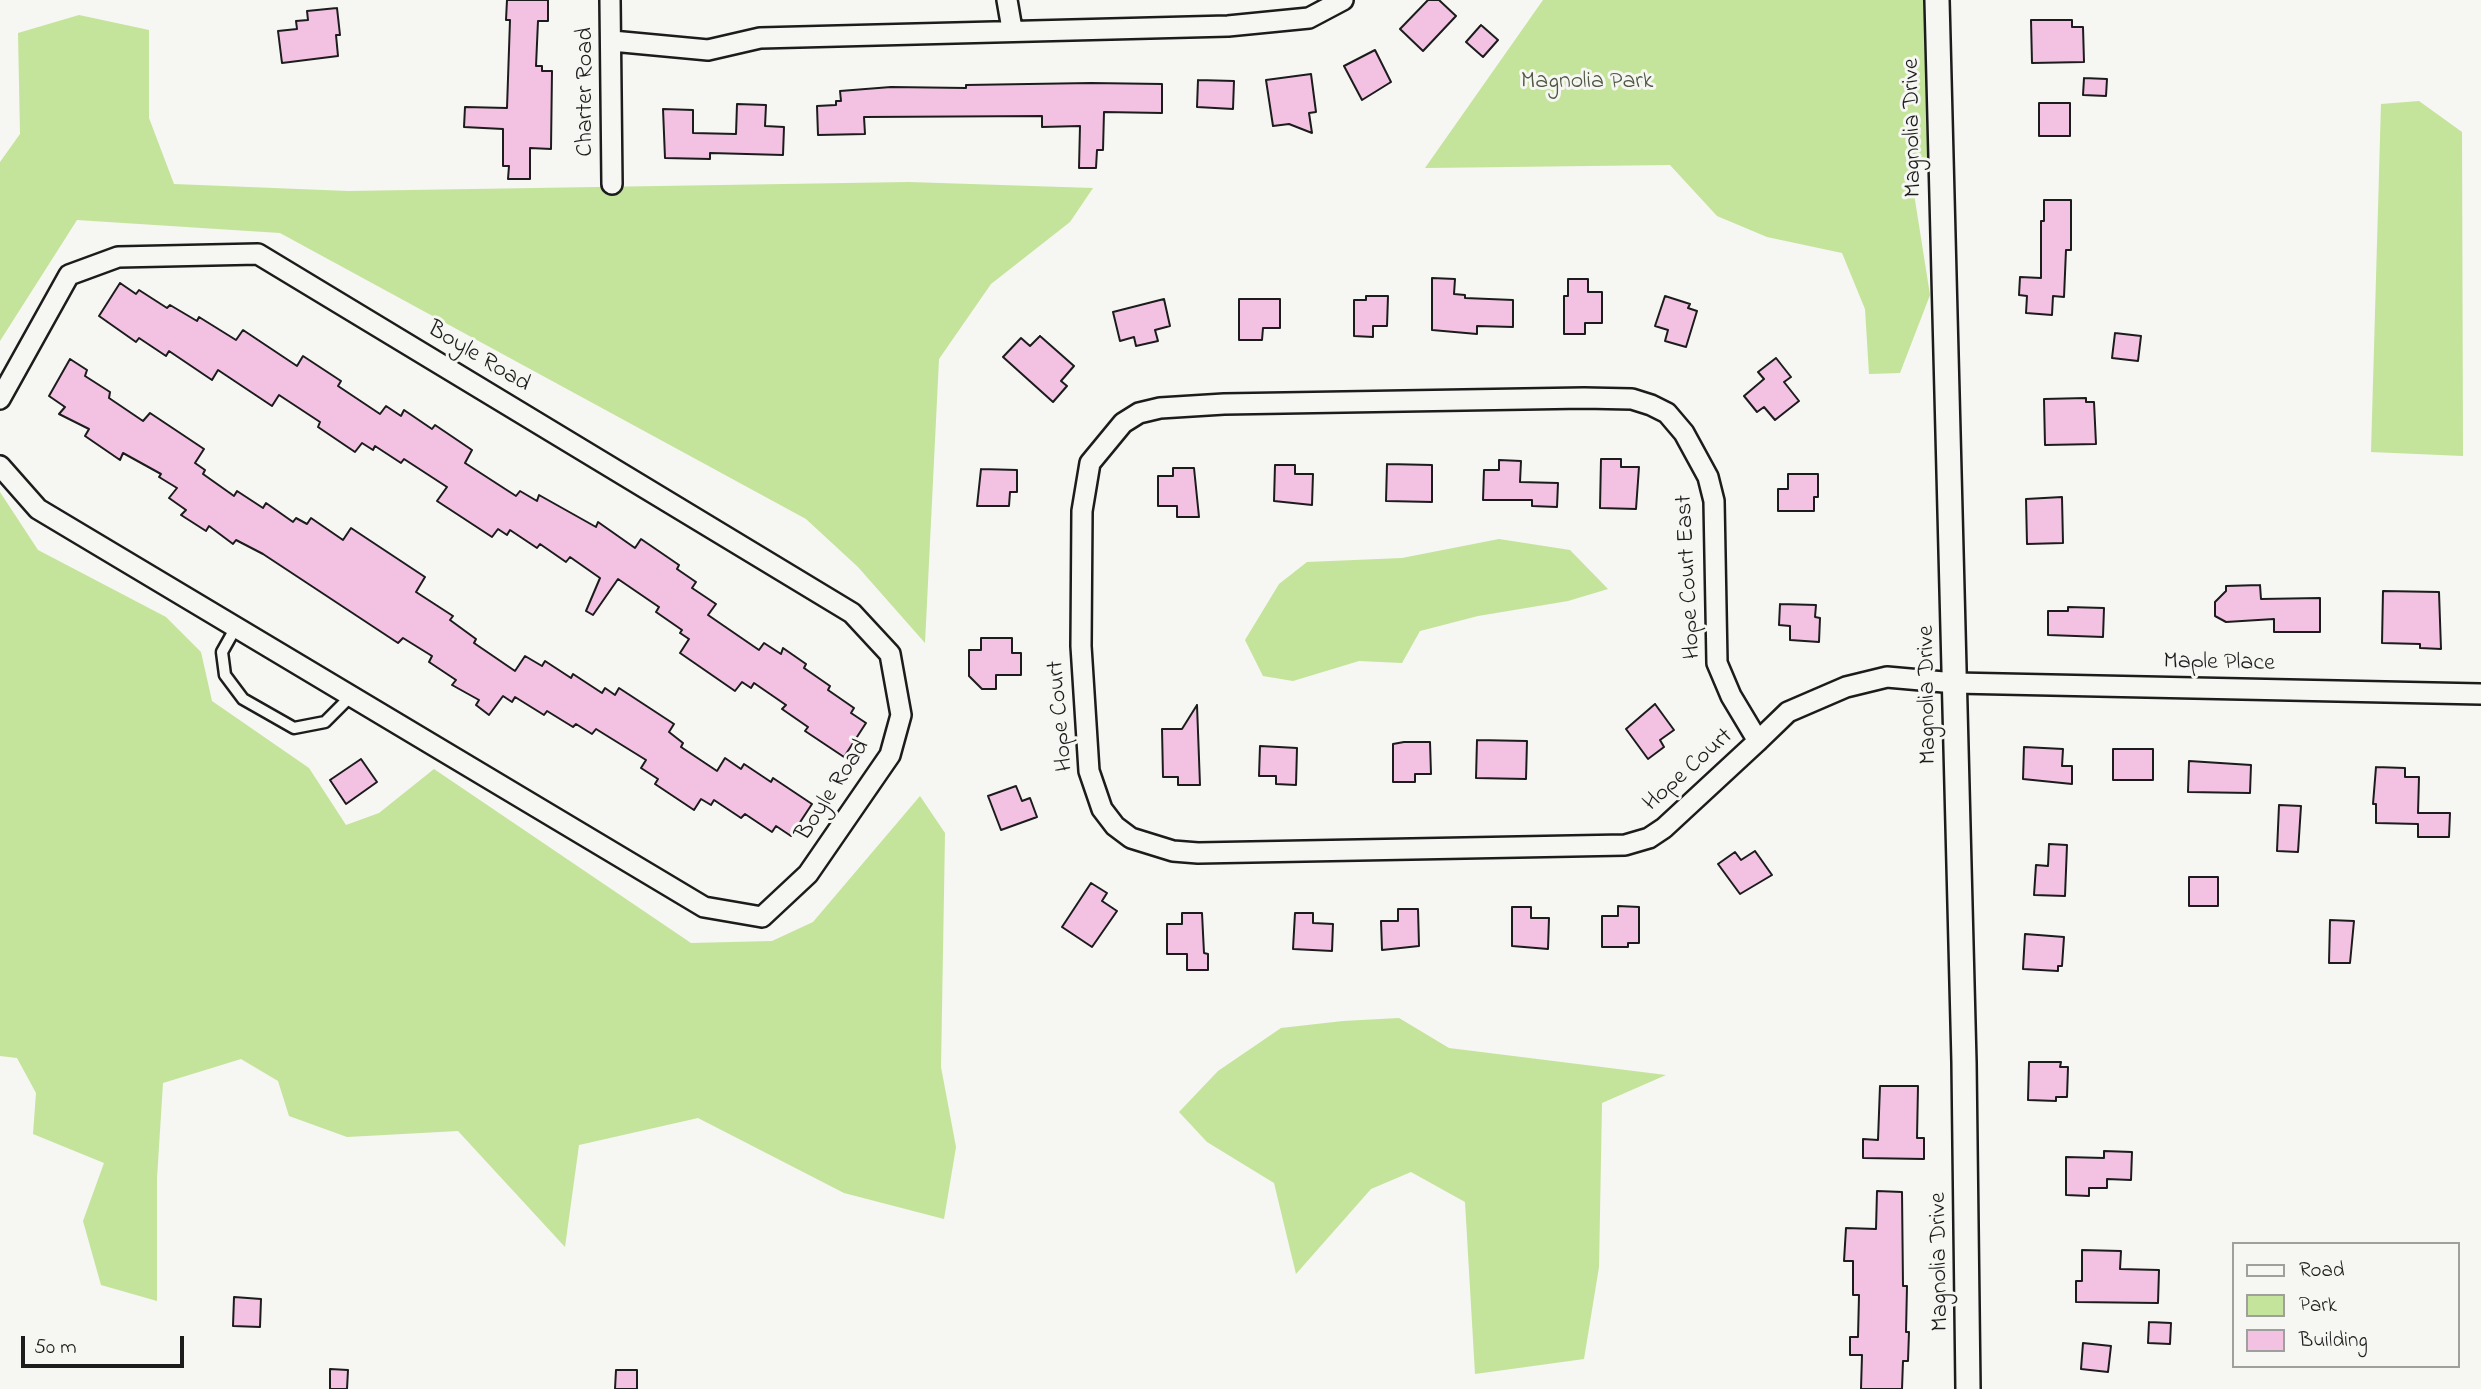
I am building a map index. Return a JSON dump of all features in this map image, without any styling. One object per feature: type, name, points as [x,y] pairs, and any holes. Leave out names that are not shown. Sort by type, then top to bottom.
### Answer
[{"type":"street","name":"Charter Road","points":[[610,0],[612,184]]},
{"type":"street","points":[[1007,0],[1012,29]]},
{"type":"street","points":[[612,41],[708,50],[760,38],[1012,29],[1228,26],[1309,18],[1343,0]]},
{"type":"street","name":"Magnolia Drive","points":[[1937,0],[1955,683],[1968,1389]]},
{"type":"street","name":"Boyle Road","points":[[0,399],[69,275],[118,257],[258,254],[852,613],[890,654],[901,715],[890,755],[808,874],[762,917],[704,907],[38,509],[0,466]]},
{"type":"street","name":"Hope Court","points":[[1667,413],[1632,399],[1584,398],[1224,404],[1160,408],[1139,413],[1110,436],[1090,463],[1084,484],[1081,646],[1088,771],[1102,809],[1115,826],[1131,838],[1173,850],[1198,853],[1625,845],[1649,838],[1664,828],[1788,712],[1846,687],[1887,677],[1955,683]]},
{"type":"street","name":"Hope Court East","points":[[1667,413],[1698,453],[1708,477],[1714,501],[1717,663],[1731,696],[1758,741]]},
{"type":"street","name":"Maple Place","points":[[1955,683],[2481,694]]},
{"type":"lane","points":[[236,627],[222,652],[225,675],[243,699],[294,728],[324,722],[351,696]]},
{"type":"green space","name":"Magnolia Park","points":[[1543,0],[1929,0],[1933,161],[1909,162],[1930,295],[1900,373],[1869,374],[1865,309],[1842,253],[1767,237],[1717,216],[1670,165],[1425,168]]},
{"type":"green space","points":[[79,15],[149,30],[149,118],[174,184],[348,191],[909,182],[1093,188],[1070,222],[991,284],[939,359],[925,643],[858,567],[806,519],[280,233],[77,220],[0,341],[0,162],[20,134],[18,33]]},
{"type":"green space","points":[[2419,101],[2462,132],[2463,456],[2371,452],[2381,104]]},
{"type":"green space","points":[[0,492],[38,550],[166,617],[201,652],[212,701],[309,768],[346,825],[379,813],[434,769],[691,943],[772,941],[813,922],[920,796],[945,833],[941,1067],[956,1147],[944,1219],[844,1193],[698,1118],[579,1145],[565,1247],[458,1131],[347,1137],[289,1116],[278,1081],[241,1059],[163,1083],[157,1178],[157,1301],[101,1285],[83,1221],[104,1163],[33,1134],[36,1093],[17,1058],[0,1056]]},
{"type":"green space","points":[[1499,539],[1570,550],[1608,589],[1568,601],[1478,616],[1420,631],[1402,663],[1359,661],[1293,681],[1263,676],[1245,640],[1279,584],[1307,562],[1402,558]]},
{"type":"green space","points":[[1399,1018],[1449,1048],[1666,1075],[1602,1103],[1599,1267],[1584,1359],[1475,1374],[1465,1202],[1411,1172],[1371,1189],[1296,1274],[1274,1183],[1207,1142],[1179,1112],[1218,1071],[1281,1028]]},
{"type":"building","points":[[507,0],[548,0],[548,21],[538,21],[536,66],[542,66],[542,71],[552,71],[551,149],[530,148],[530,179],[508,179],[509,166],[503,166],[503,129],[464,127],[465,107],[507,108],[510,20],[506,20]]},
{"type":"building","points":[[1428,0],[1439,0],[1456,16],[1423,51],[1400,29]]},
{"type":"building","points":[[337,8],[340,35],[336,35],[338,56],[282,63],[278,31],[297,29],[296,21],[308,20],[307,11]]},
{"type":"building","points":[[2031,20],[2072,20],[2072,27],[2083,27],[2084,62],[2032,63]]},
{"type":"building","points":[[1481,25],[1498,40],[1483,57],[1466,42]]},
{"type":"building","points":[[1375,50],[1391,82],[1362,100],[1344,66]]},
{"type":"building","points":[[1311,74],[1316,112],[1309,113],[1312,133],[1289,124],[1273,126],[1266,80]]},
{"type":"building","points":[[2084,78],[2107,79],[2106,96],[2083,95]]},
{"type":"building","points":[[1198,80],[1234,81],[1233,109],[1197,107]]},
{"type":"building","points":[[1162,84],[1162,113],[1104,112],[1103,150],[1097,150],[1096,168],[1079,168],[1080,126],[1042,127],[1042,116],[864,117],[865,134],[818,135],[817,106],[836,105],[836,101],[841,101],[840,91],[891,87],[966,88],[966,85]]},
{"type":"building","points":[[2039,103],[2070,103],[2070,136],[2039,136]]},
{"type":"building","points":[[737,104],[766,105],[765,126],[784,127],[783,155],[710,153],[710,159],[665,158],[663,109],[693,110],[693,133],[736,134]]},
{"type":"building","points":[[2044,200],[2071,200],[2071,250],[2066,250],[2064,297],[2053,296],[2052,315],[2026,313],[2027,296],[2019,295],[2020,277],[2041,278],[2041,221],[2044,221]]},
{"type":"building","points":[[1432,278],[1455,279],[1454,294],[1465,295],[1465,298],[1513,300],[1513,327],[1477,326],[1477,334],[1432,330]]},
{"type":"building","points":[[1568,279],[1588,279],[1588,292],[1602,292],[1602,323],[1585,323],[1585,334],[1564,334],[1564,296],[1568,296]]},
{"type":"building","points":[[120,283],[136,294],[139,290],[167,308],[170,305],[197,321],[199,317],[236,340],[243,330],[297,366],[303,356],[341,381],[338,386],[380,414],[386,406],[401,416],[404,410],[432,429],[435,425],[472,450],[465,463],[516,496],[520,491],[537,501],[539,495],[596,527],[598,522],[635,548],[641,539],[679,565],[677,569],[696,582],[692,588],[716,604],[708,615],[759,650],[764,643],[781,654],[783,648],[806,664],[804,668],[830,686],[828,690],[854,708],[851,713],[866,723],[844,757],[805,731],[808,727],[782,709],[786,705],[754,683],[751,688],[742,682],[735,691],[680,653],[689,639],[680,633],[682,630],[656,612],[659,607],[618,579],[593,615],[586,611],[600,578],[570,557],[566,562],[540,544],[537,548],[510,530],[507,535],[498,529],[492,537],[437,501],[447,487],[404,459],[401,463],[375,446],[373,450],[362,443],[355,452],[318,427],[320,422],[279,395],[272,406],[218,370],[212,380],[169,351],[166,356],[139,338],[136,342],[99,316]]},
{"type":"building","points":[[1366,296],[1388,296],[1387,326],[1373,326],[1373,337],[1354,336],[1354,300],[1366,300]]},
{"type":"building","points":[[1665,296],[1690,304],[1688,308],[1697,311],[1686,347],[1665,341],[1668,330],[1655,326]]},
{"type":"building","points":[[1164,299],[1170,326],[1155,330],[1158,341],[1136,346],[1134,337],[1120,341],[1113,312]]},
{"type":"building","points":[[1239,299],[1280,299],[1280,328],[1263,328],[1262,340],[1239,340]]},
{"type":"building","points":[[2115,333],[2141,336],[2138,361],[2112,358]]},
{"type":"building","points":[[1040,336],[1074,366],[1061,381],[1067,386],[1053,402],[1003,357],[1021,338],[1030,346]]},
{"type":"building","points":[[1776,358],[1791,377],[1784,382],[1799,401],[1775,420],[1764,407],[1757,412],[1744,396],[1764,379],[1758,372]]},
{"type":"building","points":[[70,359],[87,370],[85,376],[110,392],[109,398],[143,421],[150,413],[204,449],[195,463],[205,470],[203,474],[234,496],[237,491],[263,508],[266,503],[293,522],[296,518],[307,524],[311,518],[343,540],[351,528],[425,577],[416,592],[453,616],[450,620],[476,639],[474,643],[515,671],[525,656],[542,666],[545,661],[571,678],[573,674],[602,693],[605,688],[615,695],[619,688],[674,724],[669,732],[683,743],[681,747],[717,771],[725,758],[741,769],[744,764],[771,782],[773,778],[812,804],[791,836],[776,826],[772,832],[745,814],[741,818],[714,800],[711,805],[701,799],[694,810],[655,784],[658,779],[641,768],[646,760],[596,729],[592,734],[576,724],[573,727],[547,711],[544,715],[515,697],[512,702],[503,696],[489,715],[476,705],[479,700],[452,685],[456,680],[429,662],[432,656],[403,638],[398,643],[263,554],[236,540],[233,544],[209,526],[206,531],[181,515],[186,510],[169,498],[177,488],[159,477],[161,474],[123,453],[120,460],[85,436],[89,429],[59,414],[65,407],[49,396]]},
{"type":"building","points":[[2086,398],[2086,402],[2094,402],[2096,444],[2045,445],[2044,399]]},
{"type":"building","points":[[1601,459],[1621,459],[1621,467],[1639,467],[1636,509],[1600,508]]},
{"type":"building","points":[[1499,460],[1521,461],[1520,482],[1558,483],[1557,507],[1532,506],[1532,500],[1483,500],[1484,470],[1499,470]]},
{"type":"building","points":[[1387,464],[1432,465],[1432,502],[1386,501]]},
{"type":"building","points":[[1275,465],[1295,465],[1295,474],[1313,474],[1312,505],[1274,501]]},
{"type":"building","points":[[1173,468],[1194,468],[1199,517],[1177,517],[1177,506],[1158,506],[1158,476],[1173,476]]},
{"type":"building","points":[[981,469],[1017,470],[1017,492],[1010,492],[1009,506],[977,506]]},
{"type":"building","points":[[1788,474],[1818,474],[1818,497],[1814,497],[1814,511],[1778,511],[1778,489],[1788,489]]},
{"type":"building","points":[[2062,497],[2063,543],[2027,544],[2026,499]]},
{"type":"building","points":[[2260,585],[2261,599],[2320,598],[2320,632],[2274,632],[2274,619],[2226,622],[2215,616],[2215,602],[2226,591],[2226,586]]},
{"type":"building","points":[[2383,591],[2439,592],[2441,649],[2420,648],[2420,644],[2382,643]]},
{"type":"building","points":[[1780,604],[1816,605],[1815,617],[1820,618],[1819,642],[1790,640],[1790,626],[1779,625]]},
{"type":"building","points":[[2068,607],[2104,608],[2103,637],[2048,635],[2048,611],[2068,611]]},
{"type":"building","points":[[981,638],[1012,638],[1012,653],[1021,653],[1021,675],[996,675],[996,689],[982,689],[969,676],[969,650],[981,650]]},
{"type":"building","points":[[1655,704],[1674,730],[1660,740],[1664,747],[1648,759],[1626,729]]},
{"type":"building","points":[[1197,705],[1200,785],[1178,785],[1178,777],[1163,777],[1162,729],[1182,729]]},
{"type":"building","points":[[1477,740],[1527,741],[1526,779],[1476,778]]},
{"type":"building","points":[[1430,742],[1431,774],[1415,774],[1415,782],[1393,782],[1393,744]]},
{"type":"building","points":[[1260,746],[1297,748],[1296,785],[1276,784],[1276,776],[1259,776]]},
{"type":"building","points":[[2024,747],[2063,749],[2062,766],[2072,766],[2072,784],[2023,779]]},
{"type":"building","points":[[2113,749],[2153,749],[2153,780],[2113,780]]},
{"type":"building","points":[[361,759],[377,782],[346,804],[330,780]]},
{"type":"building","points":[[2189,761],[2251,765],[2250,793],[2188,792]]},
{"type":"building","points":[[2376,767],[2405,768],[2405,777],[2419,777],[2418,813],[2450,813],[2449,837],[2418,837],[2418,824],[2376,823],[2376,804],[2373,804]]},
{"type":"building","points":[[1016,786],[1022,801],[1030,798],[1037,817],[1001,830],[988,796]]},
{"type":"building","points":[[2279,805],[2301,806],[2298,852],[2277,851]]},
{"type":"building","points":[[2049,844],[2067,845],[2065,896],[2034,895],[2036,865],[2048,866]]},
{"type":"building","points":[[1755,851],[1772,875],[1740,894],[1718,864],[1735,852],[1741,860]]},
{"type":"building","points":[[2189,877],[2218,877],[2218,906],[2189,906]]},
{"type":"building","points":[[1091,883],[1107,893],[1102,901],[1117,911],[1092,947],[1062,927]]},
{"type":"building","points":[[1618,906],[1639,907],[1639,943],[1628,943],[1628,947],[1602,947],[1602,916],[1618,916]]},
{"type":"building","points":[[1512,907],[1531,907],[1531,918],[1549,918],[1548,949],[1512,946]]},
{"type":"building","points":[[1398,909],[1418,909],[1419,946],[1382,950],[1381,921],[1398,921]]},
{"type":"building","points":[[1182,913],[1202,913],[1204,953],[1208,954],[1208,970],[1187,970],[1187,954],[1167,954],[1167,924],[1182,924]]},
{"type":"building","points":[[1295,913],[1313,913],[1313,923],[1333,924],[1332,951],[1293,949]]},
{"type":"building","points":[[2330,920],[2354,921],[2350,963],[2329,963]]},
{"type":"building","points":[[2025,934],[2064,937],[2062,966],[2058,966],[2058,971],[2023,969]]},
{"type":"building","points":[[2029,1062],[2061,1062],[2060,1067],[2068,1067],[2067,1097],[2056,1097],[2056,1101],[2028,1100]]},
{"type":"building","points":[[1880,1086],[1918,1086],[1917,1138],[1924,1138],[1924,1159],[1863,1158],[1863,1139],[1878,1140]]},
{"type":"building","points":[[2104,1151],[2132,1152],[2131,1180],[2107,1179],[2107,1188],[2089,1188],[2089,1196],[2066,1195],[2066,1157],[2104,1158]]},
{"type":"building","points":[[1877,1191],[1902,1192],[1903,1286],[1907,1286],[1906,1332],[1909,1332],[1908,1361],[1903,1361],[1902,1389],[1861,1389],[1862,1355],[1850,1355],[1850,1337],[1858,1337],[1859,1295],[1853,1295],[1853,1261],[1844,1261],[1846,1228],[1876,1229]]},
{"type":"building","points":[[2082,1250],[2121,1251],[2120,1269],[2159,1270],[2158,1303],[2076,1302],[2076,1281],[2082,1281]]},
{"type":"building","points":[[234,1297],[261,1299],[260,1327],[233,1326]]},
{"type":"building","points":[[2149,1322],[2171,1323],[2170,1344],[2148,1343]]},
{"type":"building","points":[[2083,1343],[2111,1346],[2108,1372],[2081,1369]]},
{"type":"building","points":[[330,1369],[348,1370],[347,1389],[330,1389]]},
{"type":"building","points":[[616,1370],[637,1370],[637,1389],[615,1389]]}]
